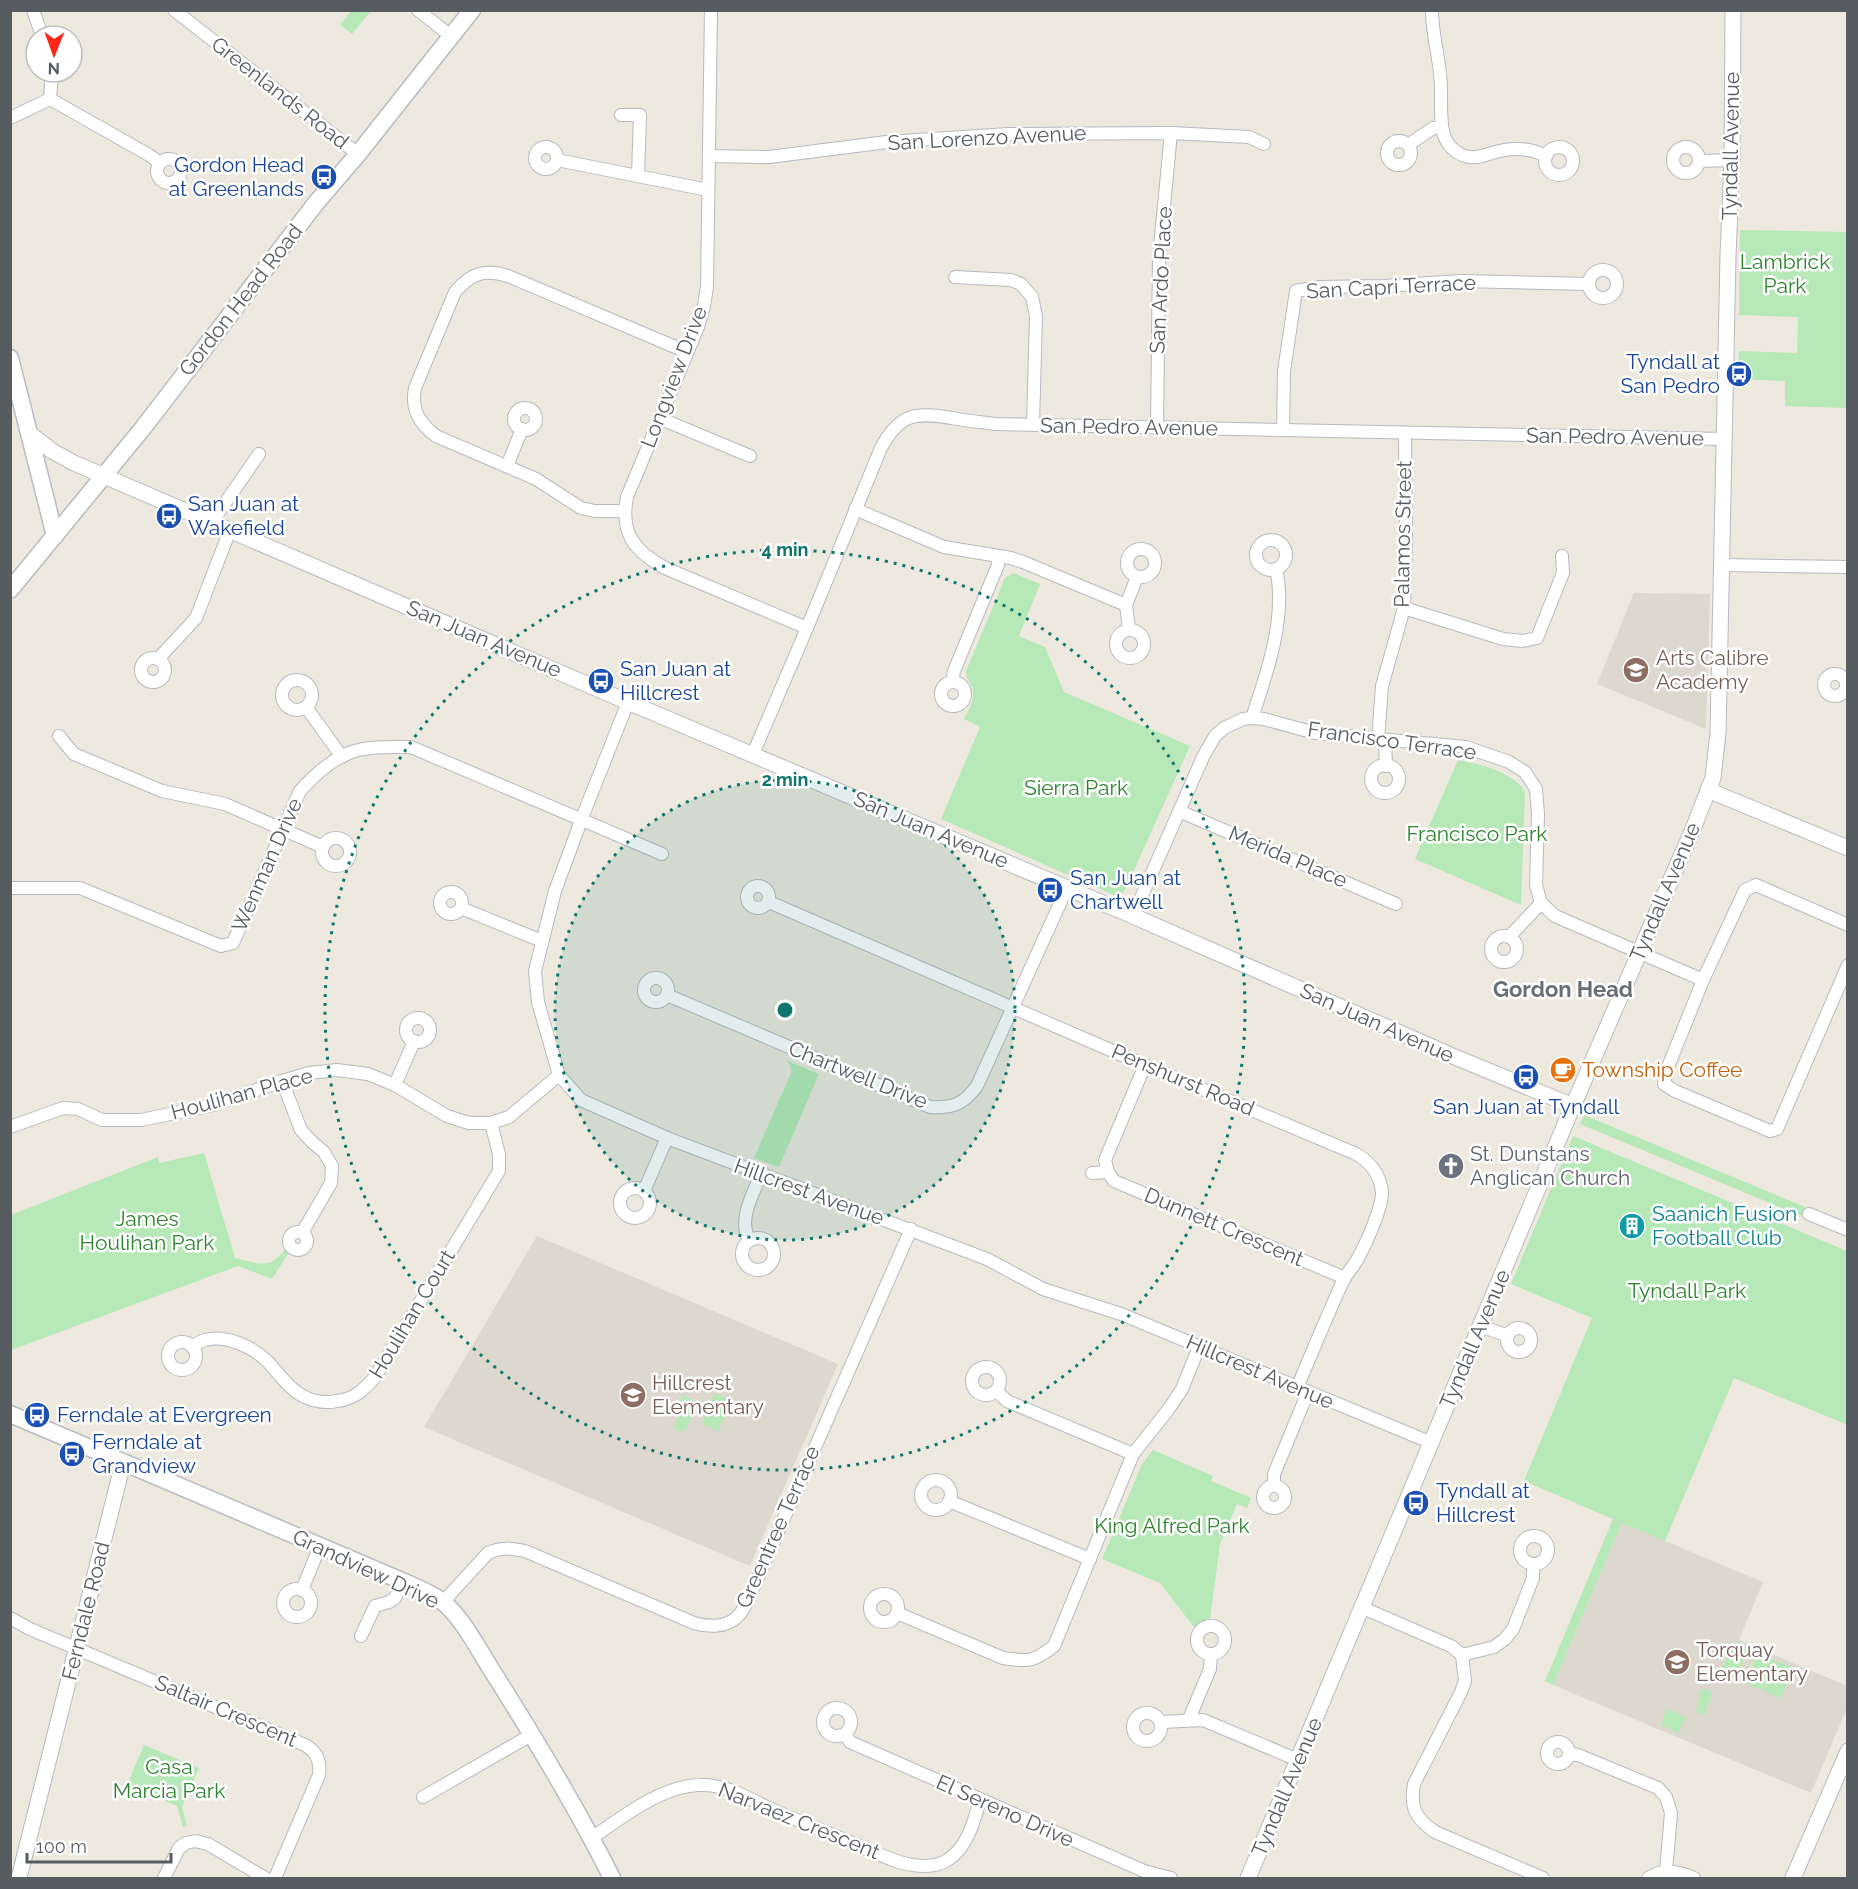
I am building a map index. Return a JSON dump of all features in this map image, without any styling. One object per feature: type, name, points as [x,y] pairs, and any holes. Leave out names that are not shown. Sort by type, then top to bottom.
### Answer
[{"type":"main road","name":"Gordon Head Road","points":[[10,590],[143,428],[316,203],[358,154],[472,10]]},
{"type":"main road","points":[[10,358],[55,536]]},
{"type":"main road","points":[[10,1414],[123,1463]]},
{"type":"main road","name":"Grandview Drive","points":[[123,1463],[402,1581],[443,1602],[462,1624],[532,1734],[592,1838],[612,1878]]},
{"type":"street","name":"Greenlands Road","points":[[174,10],[358,154]]},
{"type":"street","points":[[418,10],[452,37]]},
{"type":"street","name":"Longview Drive","points":[[624,511],[627,497],[698,327],[706,293],[711,10]]},
{"type":"street","points":[[1432,10],[1445,140],[1460,154],[1470,157],[1482,157],[1518,148],[1533,150],[1546,156]]},
{"type":"street","name":"Tyndall Avenue","points":[[1248,1878],[1708,790],[1715,764],[1718,733],[1732,160],[1733,10]]},
{"type":"street","points":[[50,99],[51,84]]},
{"type":"street","points":[[10,118],[50,99]]},
{"type":"street","points":[[50,99],[160,163]]},
{"type":"street","points":[[621,115],[640,116],[638,176]]},
{"type":"street","points":[[1408,145],[1432,128],[1442,127]]},
{"type":"street","name":"San Lorenzo Avenue","points":[[709,156],[769,157],[886,142],[1008,134],[1171,133],[1249,137],[1264,144]]},
{"type":"street","name":"San Ardo Place","points":[[1157,428],[1159,257],[1171,133]]},
{"type":"street","points":[[557,160],[708,190]]},
{"type":"street","points":[[1699,160],[1732,160]]},
{"type":"street","points":[[687,352],[508,276],[487,272],[473,276],[455,292],[415,388],[414,408],[425,428],[436,436],[536,478],[581,508],[595,511],[624,511],[626,525],[637,549],[665,568],[807,628]]},
{"type":"street","points":[[955,277],[1011,280],[1021,284],[1032,297],[1035,316],[1033,424]]},
{"type":"street","name":"San Capri Terrace","points":[[1283,430],[1284,371],[1296,291],[1320,287],[1462,281],[1589,284]]},
{"type":"street","name":"San Pedro Avenue","points":[[753,754],[887,437],[896,425],[918,415],[933,415],[972,422],[1157,428],[1724,439]]},
{"type":"street","points":[[659,418],[750,456]]},
{"type":"street","points":[[507,466],[522,429]]},
{"type":"street","name":"San Juan Avenue","points":[[29,433],[52,451],[74,463],[1573,1106]]},
{"type":"street","name":"Palamos Street","points":[[1386,765],[1382,740],[1382,686],[1404,608],[1405,433]]},
{"type":"street","points":[[212,522],[259,454]]},
{"type":"street","points":[[855,509],[944,547],[1023,562],[1126,605]]},
{"type":"street","points":[[158,659],[196,618],[230,530]]},
{"type":"street","points":[[952,682],[954,671],[998,565],[999,556]]},
{"type":"street","points":[[1404,608],[1503,639],[1522,641],[1538,638],[1563,573],[1562,556]]},
{"type":"street","points":[[1722,565],[1848,567]]},
{"type":"street","points":[[1133,916],[1203,757],[1215,735],[1234,723],[1252,718],[1275,637],[1279,580],[1276,569]]},
{"type":"street","points":[[1129,630],[1126,605],[1137,577]]},
{"type":"street","name":"Hillcrest Avenue","points":[[628,702],[555,891],[535,971],[538,1002],[559,1075],[581,1100],[667,1138],[996,1263],[1043,1289],[1121,1314],[1432,1443]]},
{"type":"street","points":[[306,707],[342,757]]},
{"type":"street","name":"Francisco Terrace","points":[[1252,718],[1264,719],[1315,733],[1466,747],[1509,762],[1525,772],[1536,789],[1538,814],[1536,885],[1541,903]]},
{"type":"street","points":[[59,736],[74,754],[162,791],[225,804],[323,847]]},
{"type":"street","name":"Wenman Drive","points":[[10,888],[80,888],[221,946],[233,943],[300,791],[318,772],[342,757],[360,749],[380,746],[411,747],[662,854]]},
{"type":"street","points":[[1708,790],[1848,848]]},
{"type":"street","name":"Merida Place","points":[[1179,811],[1396,903]]},
{"type":"street","points":[[1848,925],[1756,885],[1745,890],[1703,980],[1666,1072],[1664,1084],[1675,1091],[1770,1131],[1777,1129],[1848,965]]},
{"type":"street","name":"Chartwell Drive","points":[[667,995],[930,1107],[946,1108],[969,1097],[977,1086],[1067,888]]},
{"type":"street","name":"Penshurst Road","points":[[769,902],[1354,1153],[1370,1164],[1380,1181],[1381,1202],[1360,1255],[1345,1278],[1302,1390],[1274,1474],[1274,1486]]},
{"type":"street","points":[[1509,937],[1541,903],[1555,916],[1703,980]]},
{"type":"street","points":[[461,908],[542,941]]},
{"type":"street","points":[[395,1085],[414,1041]]},
{"type":"street","points":[[1092,1173],[1107,1172],[1105,1160],[1145,1065]]},
{"type":"street","name":"Houlihan Place","points":[[10,1127],[63,1108],[78,1110],[102,1120],[141,1120],[214,1106],[309,1073],[337,1070],[368,1074],[395,1085],[447,1116],[469,1123],[491,1123]]},
{"type":"street","points":[[491,1123],[509,1117],[559,1075]]},
{"type":"street","points":[[282,1081],[301,1130],[324,1152],[332,1166],[331,1183],[302,1233]]},
{"type":"street","name":"Houlihan Court","points":[[192,1347],[204,1340],[216,1338],[240,1344],[265,1360],[293,1389],[305,1397],[318,1401],[345,1400],[367,1388],[499,1171],[500,1154],[491,1123]]},
{"type":"street","points":[[644,1191],[667,1138]]},
{"type":"street","name":"Dunnett Crescent","points":[[1107,1172],[1114,1181],[1345,1278]]},
{"type":"street","points":[[749,1240],[745,1232],[744,1221],[761,1174]]},
{"type":"street","points":[[1809,1214],[1848,1230]]},
{"type":"street","name":"Greentree Terrace","points":[[443,1602],[488,1553],[496,1549],[507,1548],[525,1551],[704,1626],[715,1626],[737,1618],[748,1600],[911,1229]]},
{"type":"street","points":[[1481,1326],[1508,1336]]},
{"type":"street","points":[[897,1613],[1003,1658],[1021,1661],[1038,1658],[1054,1646],[1132,1454],[1182,1389],[1199,1347]]},
{"type":"street","points":[[996,1391],[1007,1401],[1132,1454]]},
{"type":"street","name":"Ferndale Road","points":[[19,1878],[123,1463]]},
{"type":"street","points":[[949,1501],[1090,1558]]},
{"type":"street","points":[[302,1590],[320,1546]]},
{"type":"street","points":[[1462,1655],[1494,1647],[1513,1629],[1533,1578],[1533,1564]]},
{"type":"street","points":[[361,1636],[375,1606],[395,1598],[402,1581]]},
{"type":"street","points":[[1363,1608],[1451,1646],[1462,1655],[1465,1681],[1461,1692],[1414,1784],[1412,1795],[1419,1821],[1435,1832],[1543,1878]]},
{"type":"street","points":[[10,1618],[77,1648]]},
{"type":"street","name":"Saltair Crescent","points":[[77,1648],[305,1744],[314,1751],[319,1760],[319,1774],[275,1878]]},
{"type":"street","points":[[1189,1719],[1210,1669],[1211,1654]]},
{"type":"street","points":[[1161,1722],[1203,1720],[1298,1760]]},
{"type":"street","points":[[423,1797],[532,1734]]},
{"type":"street","name":"El Sereno Drive","points":[[845,1734],[850,1742],[980,1800],[1144,1871],[1171,1878]]},
{"type":"street","points":[[1792,1878],[1848,1751]]},
{"type":"street","points":[[1569,1754],[1578,1755],[1658,1788],[1665,1797],[1671,1814],[1666,1871]]},
{"type":"street","name":"Narvaez Crescent","points":[[592,1838],[632,1811],[662,1795],[686,1786],[712,1785],[902,1863],[929,1866],[948,1860],[958,1850],[971,1832],[980,1800]]},
{"type":"street","points":[[164,1878],[179,1848],[195,1841],[208,1844],[265,1878]]},
{"type":"street","points":[[1648,1878],[1666,1871],[1694,1878]]},
{"type":"shaded area","points":[[1634,593],[1710,594],[1706,729],[1597,684]]},
{"type":"shaded area","name":"Hillcrest Elementary","points":[[537,1236],[838,1364],[750,1566],[424,1427]]},
{"type":"shaded area","name":"Torquay Elementary","points":[[1622,1523],[1763,1582],[1739,1640],[1847,1686],[1847,1708],[1811,1793],[1553,1685]]},
{"type":"green space","points":[[352,10],[371,11],[352,34],[340,25]]},
{"type":"green space","name":"Lambrick Park","points":[[1740,230],[1847,232],[1847,408],[1785,406],[1785,381],[1738,379],[1739,351],[1797,353],[1798,317],[1739,315]]},
{"type":"green space","name":"Sierra Park","points":[[1013,573],[1040,584],[1019,636],[1045,647],[1064,692],[1190,746],[1125,890],[1120,895],[1114,895],[941,819],[980,727],[964,719],[973,694],[966,671],[1005,578]]},
{"type":"green space","name":"Francisco Park","points":[[1458,760],[1505,774],[1520,785],[1525,792],[1521,905],[1415,859]]},
{"type":"green space","points":[[785,1060],[819,1074],[779,1167],[754,1158],[791,1073],[790,1065]]},
{"type":"green space","points":[[1584,1115],[1805,1207],[1801,1216],[1580,1124]]},
{"type":"green space","name":"Tyndall Park","points":[[1573,1136],[1847,1251],[1848,1425],[1734,1378],[1665,1541],[1622,1523],[1553,1685],[1545,1681],[1613,1519],[1524,1481],[1592,1318],[1511,1284]]},
{"type":"green space","name":"James Houlihan Park","points":[[204,1153],[235,1258],[263,1264],[280,1256],[285,1249],[289,1252],[272,1279],[238,1266],[11,1350],[11,1215],[158,1157],[159,1163]]},
{"type":"green space","points":[[715,1393],[732,1401],[718,1431],[702,1424]]},
{"type":"green space","points":[[683,1395],[695,1401],[690,1422],[682,1432],[673,1428],[681,1410],[679,1402]]},
{"type":"green space","name":"King Alfred Park","points":[[1153,1450],[1213,1476],[1211,1481],[1251,1498],[1247,1508],[1237,1504],[1220,1544],[1210,1619],[1194,1627],[1160,1583],[1102,1559],[1142,1464]]},
{"type":"green space","points":[[1739,1642],[1749,1647],[1735,1680],[1720,1674],[1732,1645]]},
{"type":"green space","points":[[1757,1653],[1775,1660],[1762,1690],[1745,1683]]},
{"type":"green space","points":[[1777,1661],[1794,1668],[1781,1698],[1764,1691]]},
{"type":"green space","points":[[1705,1689],[1710,1690],[1712,1696],[1703,1715],[1696,1712],[1700,1692]]},
{"type":"green space","points":[[1667,1709],[1686,1717],[1679,1733],[1661,1725]]},
{"type":"green space","name":"Casa Marcia Park","points":[[144,1745],[199,1768],[182,1807],[187,1826],[183,1827],[177,1806],[127,1785]]},
{"type":"place","name":"Gordon Head at Greenlands","points":[[324,177]]},
{"type":"place","name":"Tyndall at San Pedro","points":[[1739,374]]},
{"type":"place","name":"San Juan at Wakefield","points":[[169,516]]},
{"type":"place","name":"Arts Calibre Academy","points":[[1636,670]]},
{"type":"place","name":"San Juan at Hillcrest","points":[[601,681]]},
{"type":"place","name":"San Juan at Chartwell","points":[[1050,890]]},
{"type":"place","name":"Township Coffee","points":[[1563,1070]]},
{"type":"place","name":"San Juan at Tyndall","points":[[1526,1077]]},
{"type":"place","name":"St. Dunstans Anglican Church","points":[[1451,1166]]},
{"type":"place","name":"Saanich Fusion Football Club","points":[[1632,1226]]},
{"type":"place","name":"Hillcrest Elementary","points":[[633,1395]]},
{"type":"place","name":"Ferndale at Evergreen","points":[[37,1415]]},
{"type":"place","name":"Ferndale at Grandview","points":[[72,1454]]},
{"type":"place","name":"Tyndall at Hillcrest","points":[[1416,1503]]},
{"type":"place","name":"Torquay Elementary","points":[[1677,1662]]},
{"type":"district","name":"Gordon Head","points":[[1563,989]]}]
